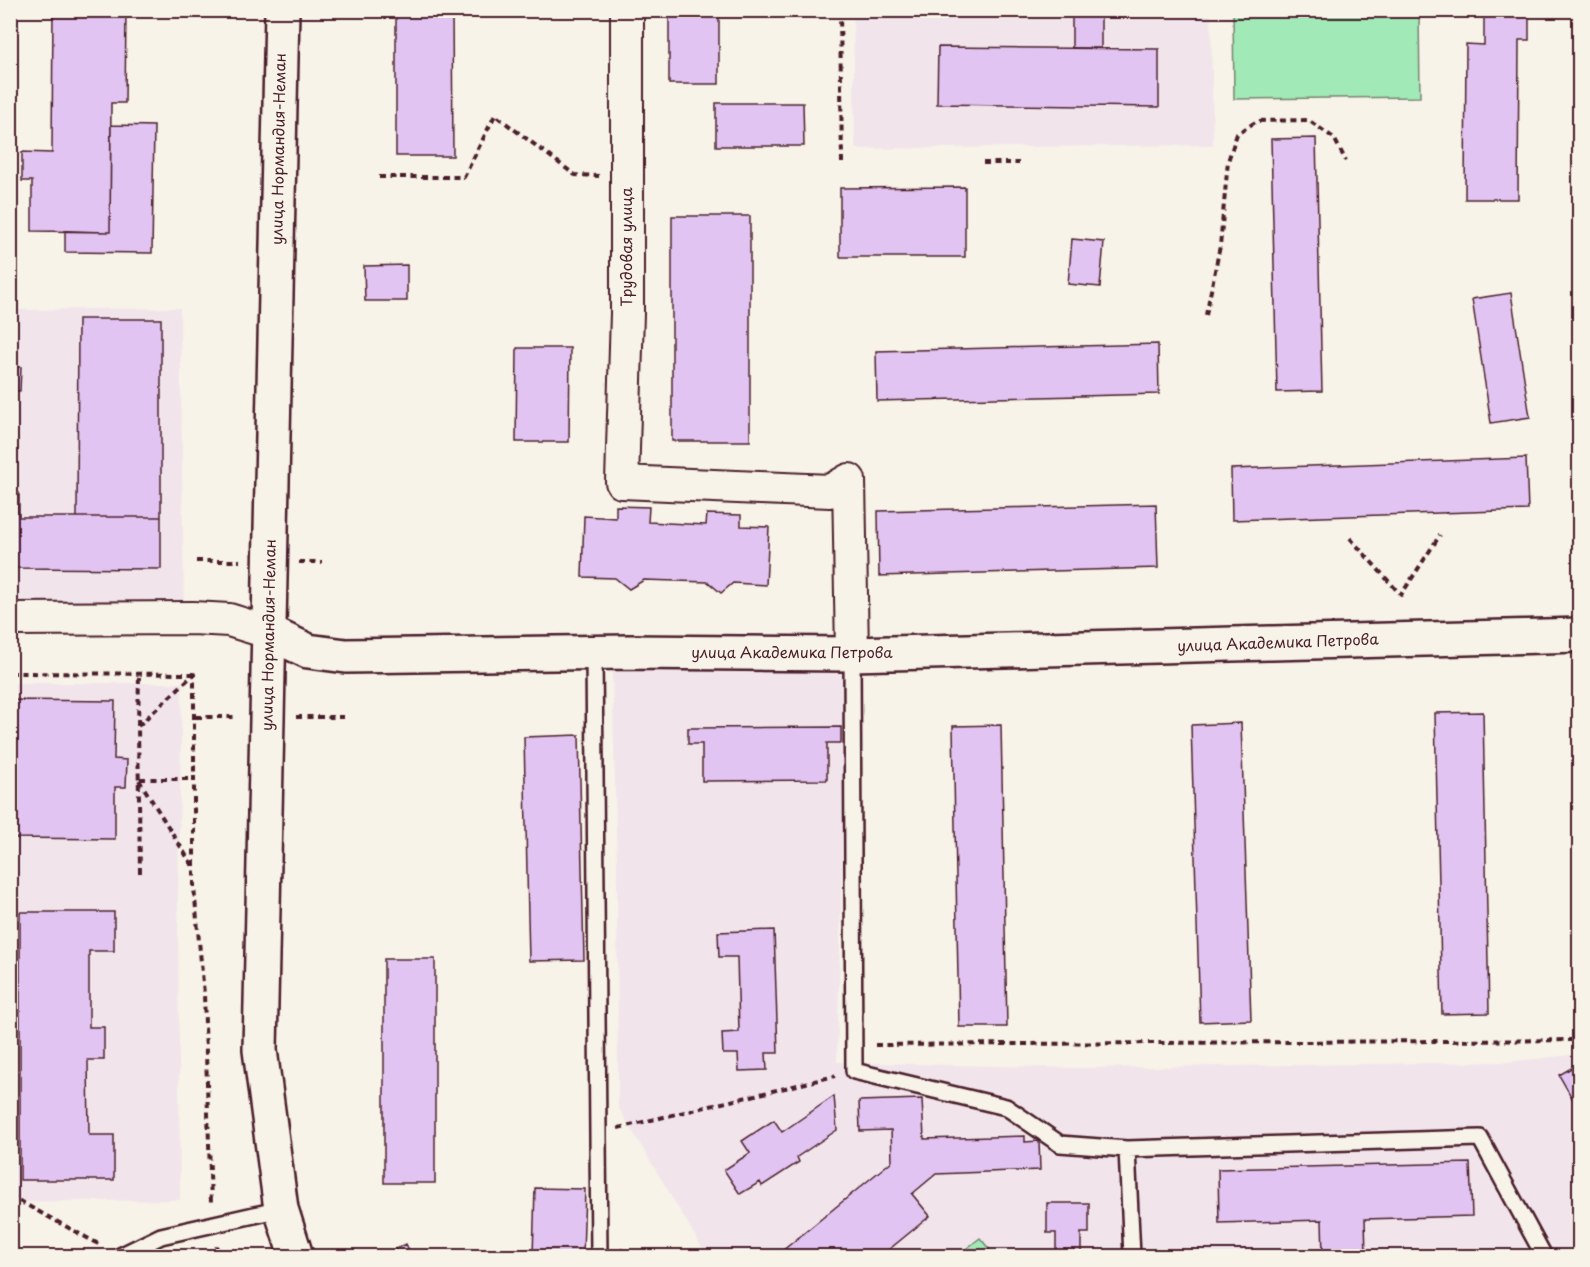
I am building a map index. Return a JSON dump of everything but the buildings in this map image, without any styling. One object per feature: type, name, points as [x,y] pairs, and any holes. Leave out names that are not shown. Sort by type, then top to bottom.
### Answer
[{"type":"street","name":"улица Нормандия-Неман","points":[[282,10],[260,1050],[281,1209],[296,1257]]},
{"type":"street","name":"Трудовая улица","points":[[627,10],[627,313],[622,482],[830,491],[849,480],[852,654]]},
{"type":"street","name":"улица Академика Петрова","points":[[10,619],[193,618],[229,620],[268,632],[308,651],[346,656],[594,653],[852,654],[1580,635]]},
{"type":"lane","points":[[594,653],[599,1257]]},
{"type":"lane","points":[[852,654],[854,1071],[1006,1107],[1060,1144],[1127,1149],[1480,1138],[1544,1257]]},
{"type":"lane","points":[[1127,1149],[1132,1257]]},
{"type":"lane","points":[[121,1256],[161,1236],[281,1209]]},
{"type":"path","points":[[840,10],[842,163]]},
{"type":"path","points":[[379,177],[464,177],[495,115],[575,176],[627,176]]},
{"type":"path","points":[[1206,315],[1220,246],[1228,161],[1237,134],[1257,121],[1308,120],[1334,138],[1346,161]]},
{"type":"path","points":[[983,163],[1019,163]]},
{"type":"path","points":[[1350,538],[1401,595],[1440,535]]},
{"type":"path","points":[[10,673],[194,674]]},
{"type":"path","points":[[194,674],[196,717],[194,869],[205,1005],[211,1224]]},
{"type":"path","points":[[138,726],[194,674]]},
{"type":"path","points":[[139,675],[140,873]]},
{"type":"path","points":[[196,717],[345,717]]},
{"type":"path","points":[[139,779],[194,779]]},
{"type":"path","points":[[139,779],[194,869]]},
{"type":"path","points":[[854,1045],[1580,1040]]},
{"type":"path","points":[[598,1133],[854,1071]]},
{"type":"path","points":[[10,1196],[121,1256]]},
{"type":"shaded area","points":[[853,11],[1211,11],[1213,145],[855,149]]},
{"type":"shaded area","points":[[180,308],[184,613],[11,611],[11,310]]},
{"type":"shaded area","points":[[847,666],[837,1062],[1077,1068],[1507,1062],[1579,1054],[1579,1256],[707,1256],[618,1107],[617,866],[612,671]]},
{"type":"shaded area","points":[[10,683],[182,683],[178,901],[180,1200],[11,1202]]},
{"type":"green space","points":[[1233,11],[1419,11],[1420,97],[1234,99]]},
{"type":"green space","points":[[980,1238],[995,1256],[957,1256]]}]
